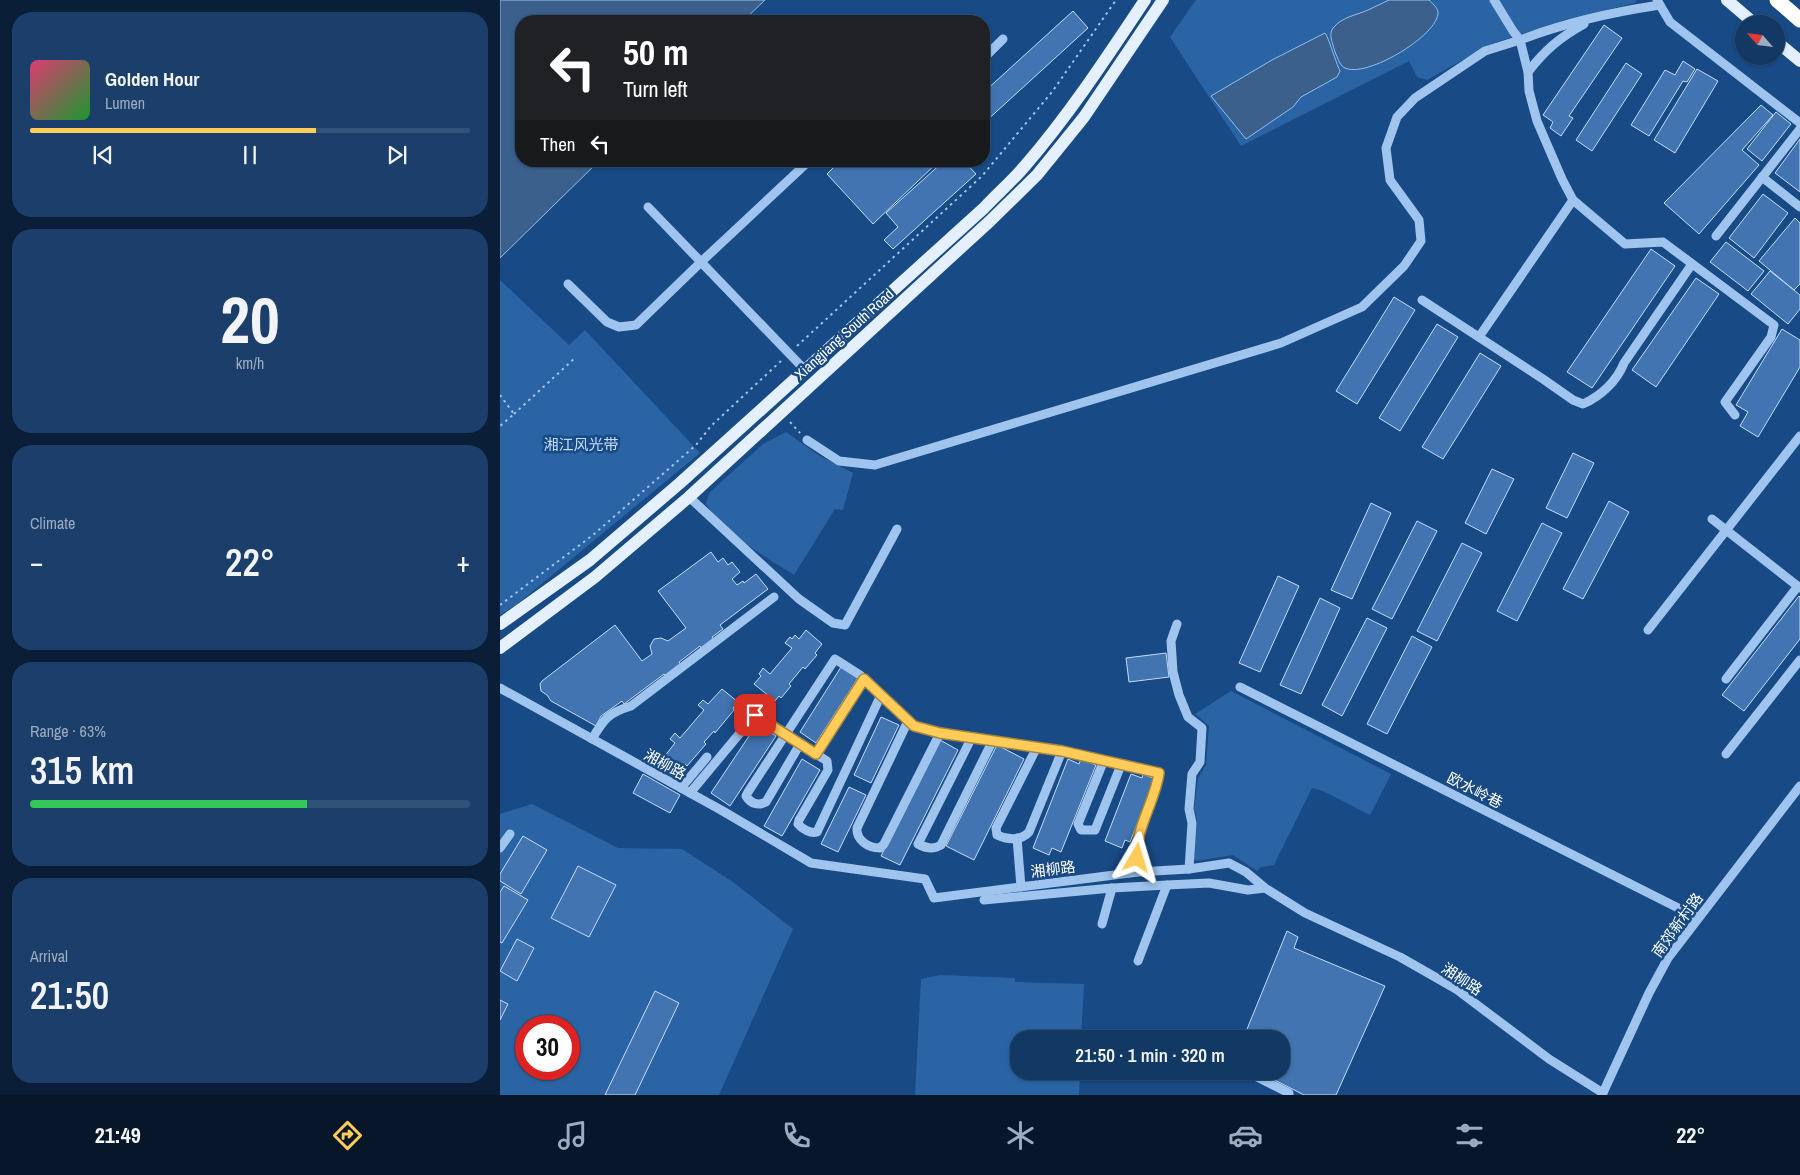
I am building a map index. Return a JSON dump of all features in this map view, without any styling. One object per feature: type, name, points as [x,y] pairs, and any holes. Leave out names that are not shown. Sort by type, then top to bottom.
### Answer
[{"type":"highway","points":[[1778,0],[1800,20]]},
{"type":"main road","name":"Xiangjiang South Road","points":[[500,624],[590,560],[680,483],[984,208],[1024,167],[1100,67],[1145,0]]},
{"type":"main road","name":"Xiangjiang South Road","points":[[500,648],[595,577],[689,498],[990,221],[1037,175],[1084,117],[1163,0]]},
{"type":"main road","points":[[1727,0],[1744,15]]},
{"type":"main road","points":[[1785,48],[1800,61]]},
{"type":"street","points":[[1494,0],[1520,40],[1528,72],[1529,91],[1537,121],[1573,200],[1625,244],[1664,242],[1774,326],[1771,337],[1725,402],[1735,415]]},
{"type":"street","points":[[807,440],[839,461],[875,464],[1281,343],[1362,307],[1404,266],[1421,241],[1419,220],[1390,180],[1386,148],[1397,117],[1415,98],[1485,51],[1543,31],[1658,2],[1670,22],[1800,123]]},
{"type":"street","points":[[1528,72],[1544,52],[1566,35],[1595,18]]},
{"type":"street","points":[[990,52],[1003,39]]},
{"type":"street","points":[[1716,236],[1800,129]]},
{"type":"street","points":[[568,284],[607,322],[618,327],[636,325],[803,167]]},
{"type":"street","points":[[1762,177],[1800,207]]},
{"type":"street","points":[[1480,338],[1573,200]]},
{"type":"street","points":[[648,208],[805,370]]},
{"type":"street","points":[[1422,300],[1573,400],[1583,404],[1595,399],[1619,376],[1624,363],[1692,264]]},
{"type":"street","points":[[1648,630],[1800,436]]},
{"type":"street","points":[[689,498],[799,599],[833,623],[845,624],[897,529]]},
{"type":"street","points":[[1712,519],[1799,587],[1726,679]]},
{"type":"street","points":[[592,739],[603,720],[616,710],[631,706],[774,596]]},
{"type":"street","points":[[1177,624],[1171,641],[1173,672],[1179,695],[1188,717],[1202,728],[1200,762],[1192,774],[1189,809],[1192,823],[1189,869]]},
{"type":"street","points":[[800,744],[766,802],[756,804],[749,800],[746,796],[748,792],[835,659],[864,679],[914,726],[940,733],[1062,751],[1159,773],[1157,786],[1136,844],[1138,872]]},
{"type":"street","points":[[1726,754],[1800,660]]},
{"type":"street","points":[[816,754],[864,679]]},
{"type":"street","name":"欧水岭巷","points":[[1240,687],[1698,918]]},
{"type":"street","name":"湘柳路","points":[[500,688],[690,793],[811,863],[925,879],[934,898],[1138,872],[1189,869],[1230,863],[1305,913],[1400,957],[1456,989],[1549,1059],[1603,1094]]},
{"type":"street","points":[[690,793],[755,715],[827,761],[828,770],[798,824],[800,827],[814,833],[817,832],[881,695]]},
{"type":"street","points":[[908,721],[857,828],[856,834],[858,838],[876,848],[880,848],[884,844],[940,733]]},
{"type":"street","points":[[972,737],[918,844],[925,847],[938,847],[941,845],[992,740]]},
{"type":"street","points":[[1037,747],[996,828],[997,835],[1003,838],[1017,838],[1029,832],[1062,751]]},
{"type":"street","points":[[680,788],[707,757]]},
{"type":"street","points":[[1104,760],[1078,824],[1081,830],[1095,830],[1122,765]]},
{"type":"street","points":[[699,767],[706,774]]},
{"type":"street","name":"南郊新村路","points":[[1603,1094],[1649,993],[1668,958],[1800,786]]},
{"type":"street","points":[[500,848],[510,834]]},
{"type":"street","points":[[1017,838],[1021,887]]},
{"type":"street","points":[[984,900],[1112,888],[1209,883],[1248,890],[1265,888]]},
{"type":"street","points":[[1138,960],[1167,885]]},
{"type":"street","points":[[1102,924],[1112,888]]},
{"type":"street","points":[[1263,1080],[1290,1095]]},
{"type":"path","points":[[990,166],[1052,92],[1116,0]]},
{"type":"path","points":[[500,605],[594,535],[696,445],[711,426],[990,167]]},
{"type":"path","points":[[500,426],[576,357]]},
{"type":"path","points":[[500,395],[514,414]]},
{"type":"path","points":[[789,422],[807,440]]},
{"type":"green space","points":[[1196,0],[1637,0],[1635,3],[1564,20],[1491,44],[1427,80],[1417,77],[1409,61],[1241,146],[1170,37]]},
{"type":"green space","name":"湘江风光带","points":[[500,280],[569,345],[585,330],[700,453],[516,605],[500,615]]},
{"type":"green space","points":[[786,432],[820,456],[853,473],[843,510],[835,509],[794,575],[735,535],[724,526],[706,504],[709,493],[763,444]]},
{"type":"green space","points":[[1231,691],[1391,774],[1370,815],[1323,791],[1312,788],[1274,865],[1261,867],[1257,871],[1233,855],[1196,861],[1194,859],[1197,820],[1194,809],[1198,778],[1206,765],[1209,726],[1195,714]]},
{"type":"green space","points":[[532,804],[618,848],[682,849],[733,882],[793,929],[719,1095],[500,1095],[500,814]]},
{"type":"green space","points":[[940,975],[1015,978],[1015,982],[1084,984],[1081,1030],[1010,1030],[1010,1080],[1080,1080],[1079,1095],[915,1095],[921,979]]},
{"type":"shaded area","points":[[500,0],[765,0],[749,15],[515,15],[515,167],[593,167],[500,258]]},
{"type":"shaded area","points":[[1389,0],[1429,0],[1438,12],[1435,22],[1426,33],[1398,54],[1365,68],[1351,70],[1342,66],[1332,40],[1332,29],[1345,19]]},
{"type":"shaded area","points":[[1325,33],[1340,71],[1337,77],[1301,97],[1293,107],[1246,139],[1211,96],[1272,60]]},
{"type":"building","points":[[1073,11],[1088,28],[990,118],[990,87]]},
{"type":"building","points":[[1604,25],[1622,38],[1569,116],[1573,118],[1561,136],[1550,128],[1553,122],[1543,115]]},
{"type":"building","points":[[1683,61],[1695,69],[1687,82],[1683,81],[1649,136],[1631,125],[1665,70],[1675,75]]},
{"type":"building","points":[[1626,63],[1642,74],[1592,151],[1576,140]]},
{"type":"building","points":[[1697,69],[1718,81],[1675,153],[1654,140]]},
{"type":"building","points":[[1761,105],[1773,115],[1742,150],[1759,165],[1699,234],[1664,203]]},
{"type":"building","points":[[1776,112],[1791,124],[1762,161],[1747,149]]},
{"type":"building","points":[[1800,139],[1800,192],[1775,173]]},
{"type":"building","points":[[834,167],[933,167],[873,224],[827,174]]},
{"type":"building","points":[[937,167],[970,167],[976,174],[893,249],[884,240],[898,227],[886,213]]},
{"type":"building","points":[[1763,194],[1788,213],[1754,258],[1729,238]]},
{"type":"building","points":[[1795,218],[1800,223],[1800,284],[1794,290],[1759,261]]},
{"type":"building","points":[[1726,242],[1764,271],[1748,291],[1710,262]]},
{"type":"building","points":[[1651,249],[1675,266],[1592,388],[1567,372]]},
{"type":"building","points":[[1770,271],[1800,295],[1800,309],[1788,324],[1751,294]]},
{"type":"building","points":[[1696,278],[1719,294],[1656,387],[1632,370]]},
{"type":"building","points":[[1394,297],[1415,310],[1357,404],[1336,391]]},
{"type":"building","points":[[1437,324],[1458,337],[1400,431],[1379,418]]},
{"type":"building","points":[[1782,329],[1800,340],[1800,367],[1758,437],[1740,426],[1748,412],[1736,405]]},
{"type":"building","points":[[1480,353],[1501,366],[1443,459],[1422,447]]},
{"type":"building","points":[[1573,453],[1594,463],[1567,518],[1546,508]]},
{"type":"building","points":[[1492,469],[1514,479],[1486,534],[1465,523]]},
{"type":"building","points":[[1609,501],[1629,512],[1583,599],[1563,589]]},
{"type":"building","points":[[1371,503],[1391,513],[1352,599],[1331,590]]},
{"type":"building","points":[[1417,521],[1437,531],[1392,619],[1372,609]]},
{"type":"building","points":[[1542,523],[1562,533],[1517,621],[1497,611]]},
{"type":"building","points":[[1462,543],[1482,553],[1437,641],[1417,631]]},
{"type":"building","points":[[711,552],[718,562],[723,558],[728,565],[732,562],[740,572],[732,579],[737,585],[743,581],[744,583],[756,574],[768,589],[720,625],[723,629],[712,637],[713,639],[679,662],[681,665],[666,676],[664,674],[624,704],[622,701],[601,716],[596,726],[551,701],[541,691],[540,684],[542,681],[615,625],[642,661],[652,654],[650,646],[654,639],[661,638],[668,641],[686,628],[658,591]]},
{"type":"building","points":[[1278,576],[1299,586],[1260,672],[1239,663]]},
{"type":"building","points":[[1799,596],[1800,639],[1744,711],[1722,695]]},
{"type":"building","points":[[1320,598],[1340,608],[1301,694],[1280,685]]},
{"type":"building","points":[[1367,618],[1387,628],[1342,716],[1322,705]]},
{"type":"building","points":[[806,630],[822,644],[815,653],[817,655],[805,669],[803,667],[789,684],[791,686],[781,698],[779,696],[775,701],[754,684],[761,676],[759,674],[763,668],[770,674],[792,648],[785,643],[790,637],[792,639],[795,635],[799,639]]},
{"type":"building","points":[[1412,636],[1432,647],[1387,734],[1367,724]]},
{"type":"building","points":[[1166,653],[1169,677],[1129,682],[1126,658]]},
{"type":"building","points":[[841,667],[858,678],[816,743],[800,732]]},
{"type":"building","points":[[722,689],[738,702],[733,708],[734,710],[715,733],[714,731],[704,742],[706,744],[687,766],[685,764],[680,771],[664,757],[675,743],[670,739],[675,733],[680,738],[704,710],[698,705],[703,700],[708,704]]},
{"type":"building","points":[[881,717],[899,725],[871,783],[854,775]]},
{"type":"building","points":[[757,724],[776,736],[730,806],[711,793]]},
{"type":"building","points":[[940,740],[958,750],[900,865],[881,856]]},
{"type":"building","points":[[997,745],[1024,759],[974,860],[946,846]]},
{"type":"building","points":[[802,759],[820,770],[782,836],[764,826]]},
{"type":"building","points":[[1068,759],[1079,764],[1081,759],[1096,765],[1061,852],[1052,848],[1049,855],[1033,848]]},
{"type":"building","points":[[643,774],[680,795],[670,813],[633,793]]},
{"type":"building","points":[[1131,774],[1142,778],[1143,774],[1155,779],[1130,842],[1125,840],[1122,848],[1105,841]]},
{"type":"building","points":[[849,787],[866,795],[838,852],[821,844]]},
{"type":"building","points":[[523,836],[547,850],[521,894],[500,881],[500,874]]},
{"type":"building","points":[[578,866],[616,885],[589,937],[551,918]]},
{"type":"building","points":[[504,886],[528,900],[502,943],[500,942],[500,892]]},
{"type":"building","points":[[1287,931],[1298,937],[1294,948],[1385,986],[1336,1095],[1304,1095],[1275,1080],[1290,1080],[1290,1030],[1247,1030]]},
{"type":"building","points":[[517,939],[534,948],[517,981],[500,971]]},
{"type":"building","points":[[655,991],[679,1003],[635,1095],[605,1095]]},
{"type":"building","points":[[500,1000],[508,1004],[500,1020]]},
{"type":"route","points":[[755,715],[816,754],[864,679],[914,726],[940,733],[1062,751],[1159,773],[1157,786],[1136,844],[1137,858]]}]
